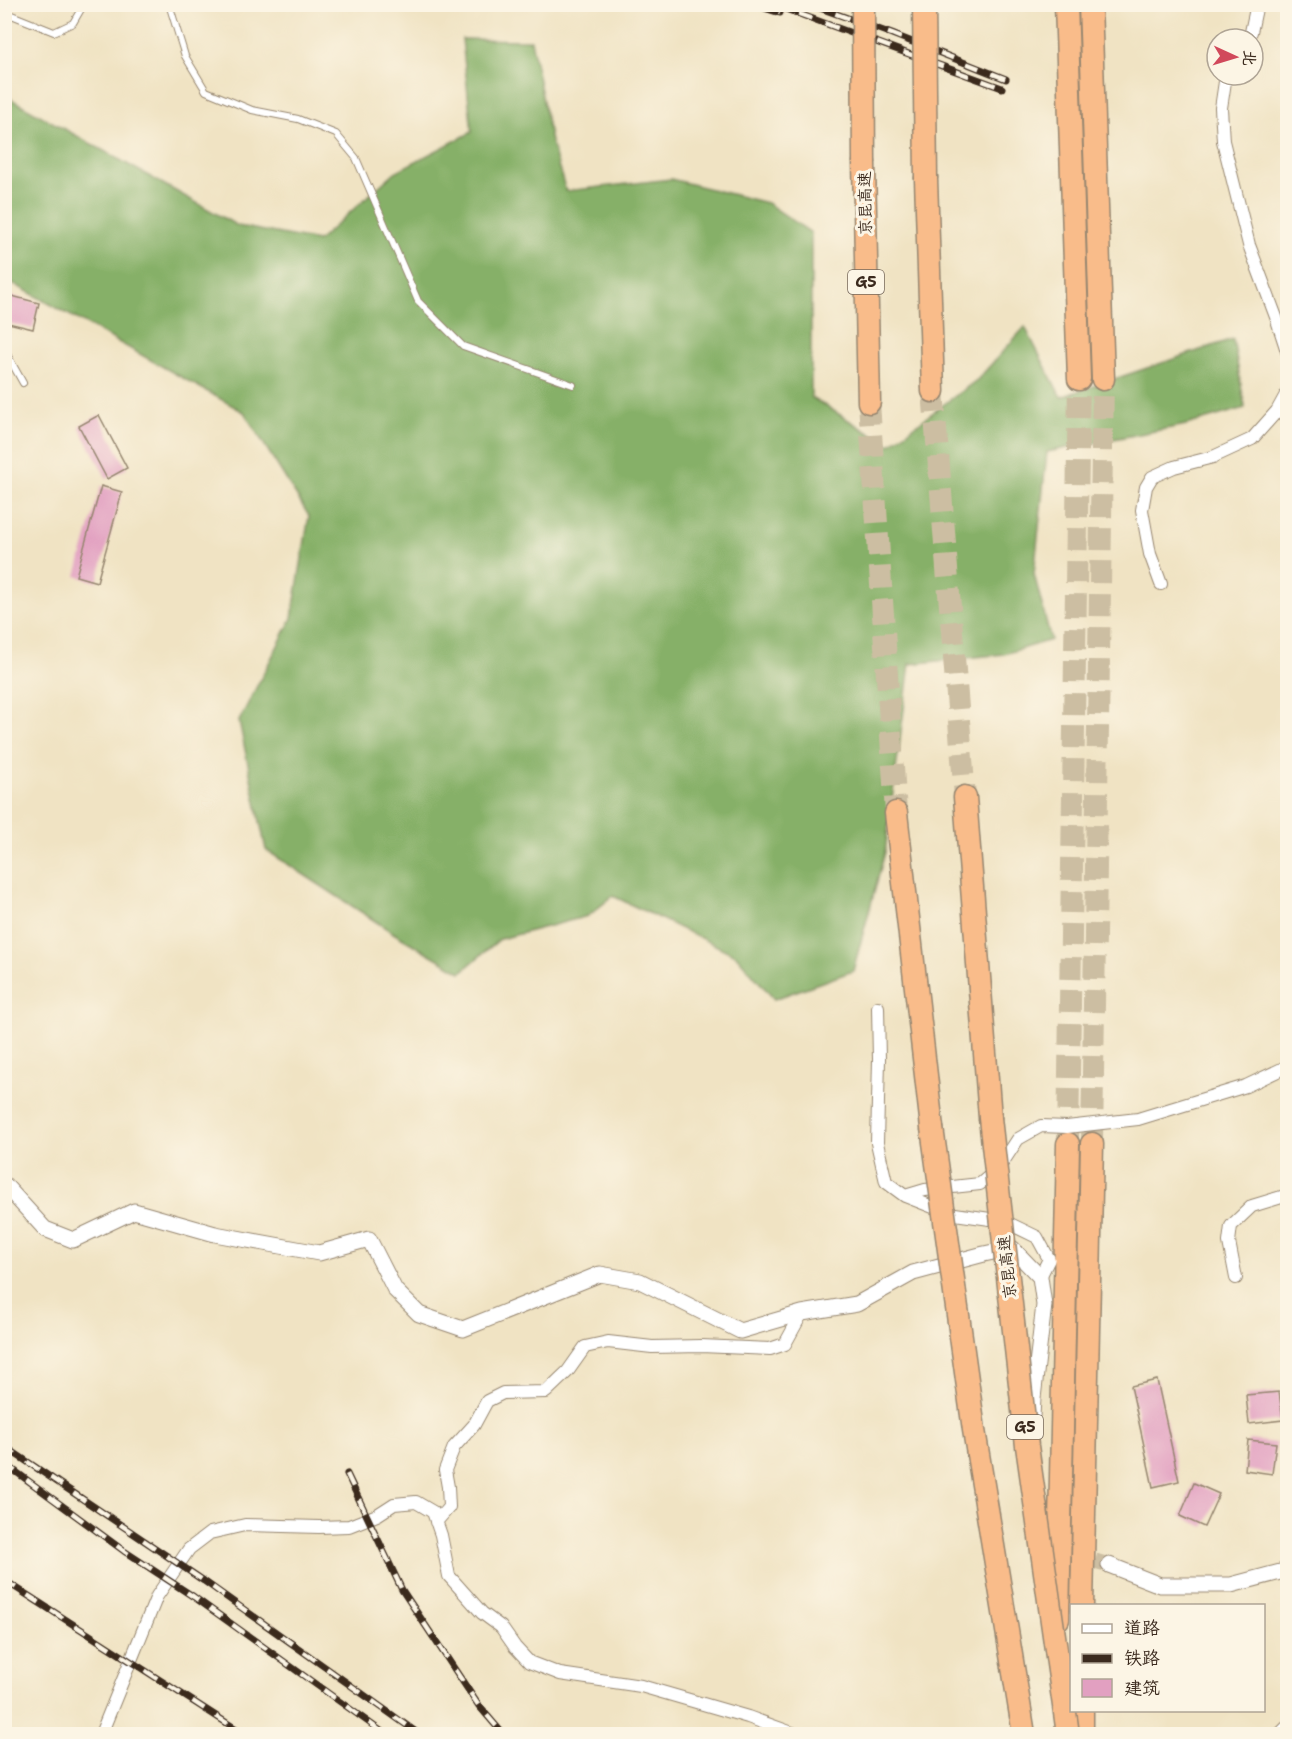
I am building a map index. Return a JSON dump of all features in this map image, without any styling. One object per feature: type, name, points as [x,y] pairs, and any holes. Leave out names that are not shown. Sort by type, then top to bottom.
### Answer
[{"type":"highway","name":"京昆高速","points":[[863,4],[869,402]]},
{"type":"highway","points":[[924,4],[926,179],[933,391]]},
{"type":"highway","points":[[1066,4],[1079,379]]},
{"type":"highway","points":[[1090,4],[1103,379]]},
{"type":"highway","name":"京昆高速","points":[[965,797],[990,1118],[1027,1446],[1068,1734]]},
{"type":"highway","points":[[896,813],[932,1128],[974,1430],[1024,1734]]},
{"type":"highway","points":[[1060,1734],[1058,1610],[1068,1144]]},
{"type":"highway","points":[[1082,1604],[1092,1144]]},
{"type":"highway","points":[[1082,1712],[1082,1734]]},
{"type":"street","points":[[1252,27],[1257,4]]},
{"type":"street","points":[[1224,87],[1221,108],[1223,141],[1249,246],[1276,317],[1287,354]]},
{"type":"street","points":[[1161,584],[1150,554],[1142,510],[1146,487],[1152,477],[1174,467],[1213,457],[1252,439],[1277,411],[1287,391]]},
{"type":"street","points":[[878,1007],[876,1143],[886,1182],[905,1196],[948,1213],[1004,1221],[1037,1237],[1049,1259],[1040,1277],[1044,1305],[1033,1398],[1030,1504],[1037,1543],[1048,1548]]},
{"type":"street","points":[[905,1196],[925,1190],[980,1184],[999,1168],[1018,1139],[1041,1126],[1067,1127],[1138,1119],[1246,1086],[1287,1066]]},
{"type":"street","points":[[4,1184],[45,1229],[73,1240],[134,1211],[215,1234],[319,1253],[369,1239],[395,1290],[419,1314],[463,1329],[600,1274],[640,1281],[740,1331],[802,1313],[857,1304],[913,1273],[1012,1248],[1040,1277]]},
{"type":"street","points":[[1236,1278],[1229,1242],[1231,1226],[1252,1206],[1287,1195]]},
{"type":"street","points":[[436,1522],[449,1507],[445,1470],[454,1447],[474,1425],[487,1401],[503,1394],[546,1392],[568,1371],[585,1347],[608,1342],[652,1347],[701,1346],[770,1349],[785,1344],[802,1313]]},
{"type":"street","points":[[101,1734],[157,1596],[189,1549],[210,1533],[245,1526],[349,1526],[377,1515],[394,1504],[416,1502],[433,1512],[441,1535],[449,1576],[482,1613],[501,1627],[529,1662],[560,1674],[640,1686],[748,1717],[795,1734]]},
{"type":"street","points":[[1109,1565],[1160,1585],[1232,1586],[1287,1570]]},
{"type":"street","points":[[1282,1734],[1287,1728]]},
{"type":"lane","points":[[4,12],[54,33],[72,23],[84,4]]},
{"type":"lane","points":[[169,4],[185,56],[206,91],[252,110],[298,119],[336,134],[356,158],[418,301],[463,346],[573,385]]},
{"type":"lane","points":[[4,349],[23,383]]},
{"type":"green space","points":[[462,39],[531,40],[551,142],[566,191],[671,179],[767,203],[811,233],[811,397],[889,445],[978,379],[1025,327],[1061,397],[1233,339],[1245,408],[1186,425],[1047,452],[1034,574],[1051,640],[1004,654],[910,664],[885,852],[853,971],[774,999],[736,955],[613,896],[588,916],[500,939],[461,972],[395,934],[266,850],[239,721],[292,618],[309,516],[244,412],[5,279],[4,95],[238,226],[318,241],[395,172],[472,132]]},
{"type":"building","points":[[4,294],[39,303],[33,329],[4,322]]},
{"type":"building","points":[[99,415],[127,468],[107,479],[79,426]]},
{"type":"building","points":[[101,486],[122,492],[97,582],[76,576]]},
{"type":"building","points":[[1157,1380],[1179,1481],[1153,1487],[1131,1386]]},
{"type":"building","points":[[1279,1392],[1283,1420],[1249,1424],[1246,1395]]},
{"type":"building","points":[[1248,1440],[1276,1443],[1272,1474],[1245,1470]]},
{"type":"building","points":[[1194,1483],[1219,1494],[1204,1527],[1180,1516]]},
{"type":"tunnel","points":[[1068,1144],[1079,379]]},
{"type":"tunnel","points":[[1092,1144],[1103,379]]},
{"type":"tunnel","points":[[933,391],[965,797]]},
{"type":"tunnel","points":[[869,402],[896,813]]},
{"type":"tunnel","points":[[1051,1548],[1109,1565]]},
{"type":"railway","points":[[752,4],[780,13]]},
{"type":"railway","points":[[772,4],[1002,88]]},
{"type":"railway","points":[[809,4],[1006,79]]},
{"type":"railway","points":[[4,1446],[204,1581],[419,1734]]},
{"type":"railway","points":[[4,1463],[124,1551],[194,1597],[385,1734]]},
{"type":"railway","points":[[347,1474],[402,1590],[479,1706],[503,1734]]},
{"type":"railway","points":[[4,1580],[244,1734]]}]
